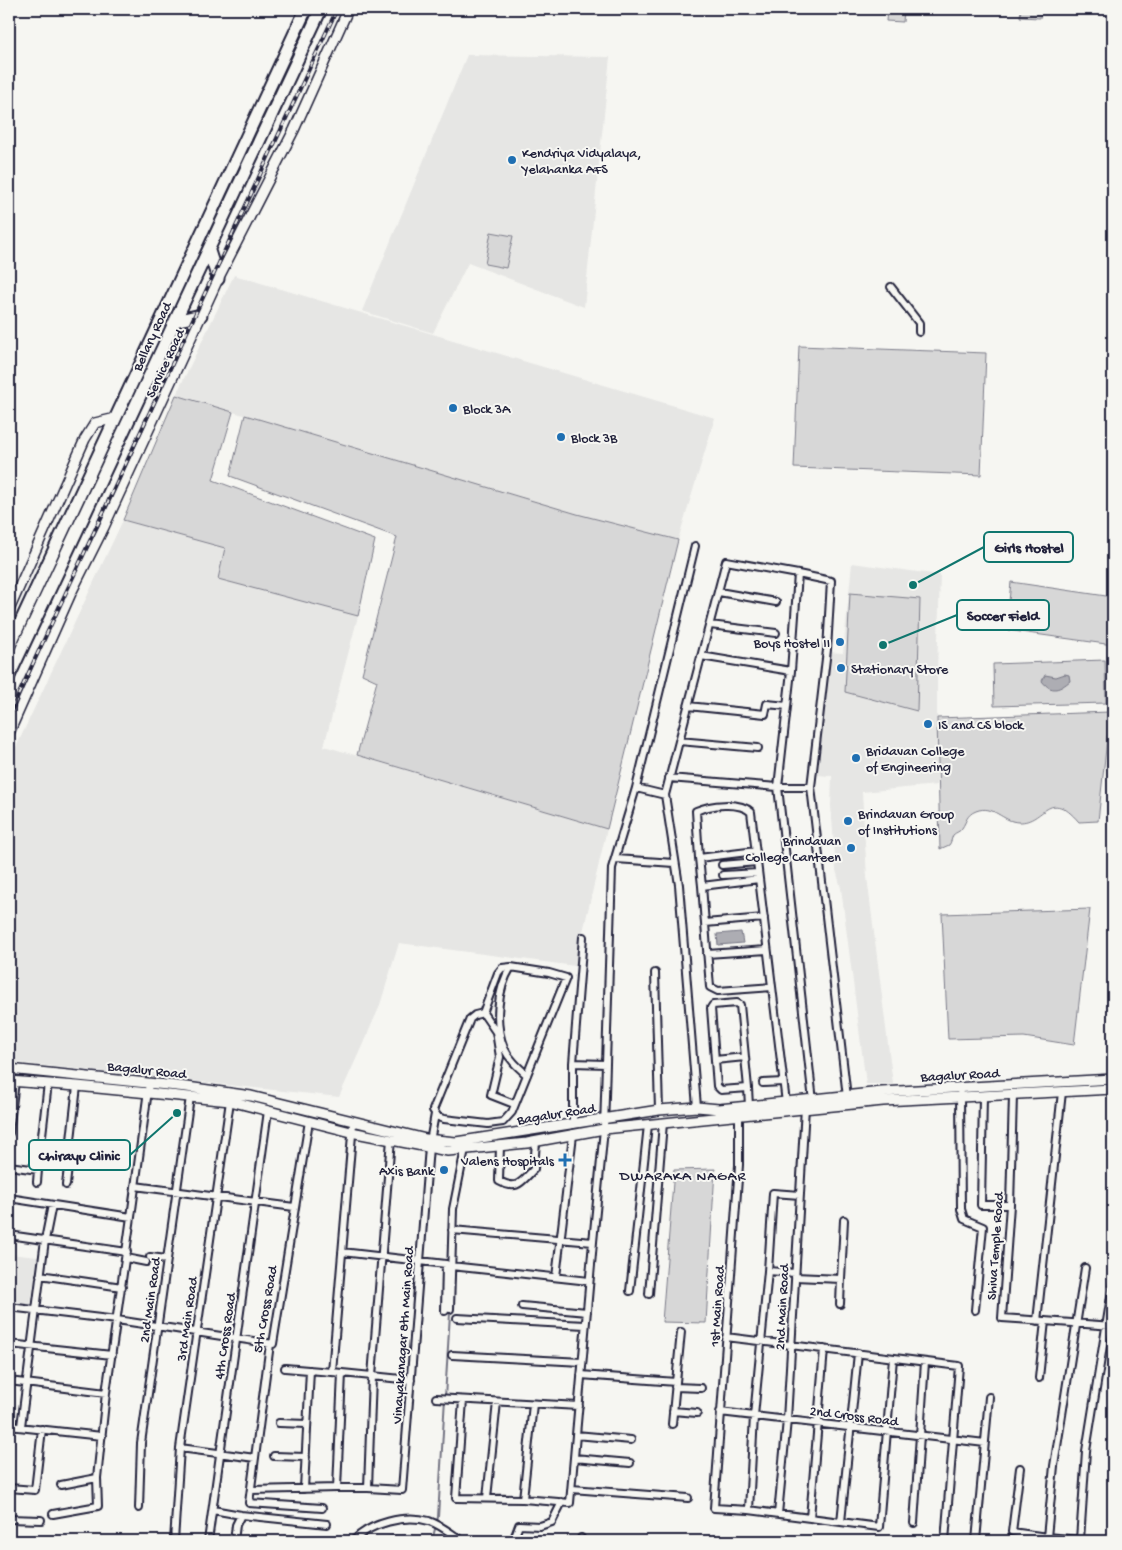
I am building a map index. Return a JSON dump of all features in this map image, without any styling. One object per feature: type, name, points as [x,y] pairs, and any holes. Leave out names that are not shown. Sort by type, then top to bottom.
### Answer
[{"type":"highway","name":"Bellary Road","points":[[9,646],[306,9]]},
{"type":"highway","name":"Bellary Road","points":[[9,676],[321,9]]},
{"type":"highway","points":[[209,251],[218,279]]},
{"type":"highway","points":[[175,321],[201,315]]},
{"type":"main road","name":"Service Road","points":[[9,733],[72,591],[218,279],[294,130],[347,12],[344,9]]},
{"type":"main road","points":[[9,610],[93,424],[104,419],[116,418]]},
{"type":"main road","name":"Bagalur Road","points":[[9,1069],[149,1083],[251,1096],[391,1139],[430,1144],[456,1142],[500,1145],[739,1111],[883,1101],[960,1092],[1113,1079]]},
{"type":"main road","name":"Bagalur Road","points":[[12,1081],[230,1101],[309,1121],[352,1127],[430,1144],[448,1151],[465,1149],[487,1137],[659,1110],[697,1107],[739,1111],[749,1106],[786,1103],[804,1106],[813,1101],[882,1092],[960,1092],[983,1096],[1113,1090]]},
{"type":"street","points":[[891,287],[919,323],[919,332]]},
{"type":"street","points":[[463,1400],[456,1498],[523,1499],[570,1503],[605,1119],[612,868],[636,788],[695,546]]},
{"type":"street","points":[[697,1107],[679,885],[665,795],[726,561],[831,581],[826,650],[811,787],[848,1097]]},
{"type":"street","points":[[798,574],[791,672],[778,787],[813,1101]]},
{"type":"street","points":[[719,592],[776,602]]},
{"type":"street","points":[[710,625],[776,633]]},
{"type":"street","points":[[701,656],[791,672]]},
{"type":"street","points":[[688,706],[765,714],[767,704],[787,706]]},
{"type":"street","points":[[679,741],[758,748]]},
{"type":"street","points":[[669,778],[778,787],[811,787]]},
{"type":"street","points":[[636,788],[665,795]]},
{"type":"street","points":[[772,987],[712,990],[710,987],[695,816],[696,811],[702,808],[740,805],[751,812],[786,1103]]},
{"type":"street","points":[[699,858],[756,852]]},
{"type":"street","points":[[616,859],[674,862]]},
{"type":"street","points":[[722,865],[757,862]]},
{"type":"street","points":[[723,875],[759,876]]},
{"type":"street","points":[[702,886],[759,876]]},
{"type":"street","points":[[704,923],[764,918]]},
{"type":"street","points":[[573,1125],[573,1063],[583,937]]},
{"type":"street","points":[[707,954],[767,950]]},
{"type":"street","points":[[510,967],[499,1001],[500,1030],[504,1048],[514,1063],[527,1075]]},
{"type":"street","points":[[435,1114],[444,1119],[488,1124],[503,1122],[512,1112],[566,978],[549,973],[510,967],[502,968],[498,973],[483,1013],[496,1032],[500,1057],[491,1094],[514,1104]]},
{"type":"street","points":[[655,973],[659,1110]]},
{"type":"street","points":[[748,1088],[719,1089],[711,1008],[715,1004],[737,1002],[740,1005],[748,1088],[749,1106]]},
{"type":"street","name":"Vinayakanagar 8th Main Road","points":[[368,1488],[402,1490],[430,1144],[435,1114],[433,1110],[470,1019],[475,1015],[483,1013]]},
{"type":"street","points":[[715,1060],[745,1057]]},
{"type":"street","points":[[573,1063],[606,1064]]},
{"type":"street","points":[[9,1133],[12,1081]]},
{"type":"street","points":[[763,1084],[783,1082]]},
{"type":"street","points":[[53,1514],[98,1506],[97,1478],[106,1393],[127,1255],[149,1083]]},
{"type":"street","points":[[36,1182],[48,1084]]},
{"type":"street","points":[[66,1185],[77,1086]]},
{"type":"street","points":[[960,1092],[961,1209],[964,1219],[983,1227],[976,1310]]},
{"type":"street","points":[[1037,1320],[1062,1092]]},
{"type":"street","name":"Shiva Temple Road","points":[[1013,1095],[1010,1205],[1002,1318],[1110,1326]]},
{"type":"street","points":[[983,1096],[981,1205],[1010,1205]]},
{"type":"street","name":"2nd Main Road","points":[[139,1508],[141,1443],[190,1097]]},
{"type":"street","name":"3rd Main Road","points":[[174,1541],[180,1448],[230,1101]]},
{"type":"street","name":"2nd Main Road","points":[[778,1514],[792,1345],[804,1106]]},
{"type":"street","name":"4th Cross Road","points":[[208,1541],[268,1111]]},
{"type":"street","name":"1st Main Road","points":[[739,1111],[739,1165],[714,1508],[748,1510]]},
{"type":"street","name":"5th Cross Road","points":[[309,1121],[273,1344],[270,1344],[249,1503],[322,1508]]},
{"type":"street","points":[[503,1122],[504,1135]]},
{"type":"street","points":[[649,1294],[664,1123]]},
{"type":"street","points":[[487,1137],[488,1124]]},
{"type":"street","points":[[630,1292],[648,1125]]},
{"type":"street","points":[[332,1372],[352,1127]]},
{"type":"street","points":[[556,1277],[573,1134]]},
{"type":"street","points":[[251,1490],[368,1488],[372,1376],[391,1139]]},
{"type":"street","points":[[500,1145],[499,1181],[514,1186],[518,1185],[534,1169],[536,1141]]},
{"type":"street","points":[[342,1252],[446,1264],[447,1310],[453,1209],[465,1149]]},
{"type":"street","points":[[9,1166],[38,1170]]},
{"type":"street","points":[[135,1186],[294,1207]]},
{"type":"street","points":[[800,1195],[773,1193],[748,1510],[879,1527],[893,1358]]},
{"type":"street","points":[[9,1198],[131,1217]]},
{"type":"street","points":[[21,1426],[33,1346],[40,1274],[52,1205]]},
{"type":"street","points":[[840,1304],[844,1220]]},
{"type":"street","points":[[452,1230],[593,1242]]},
{"type":"street","points":[[9,1235],[148,1259],[167,1259]]},
{"type":"street","points":[[451,1266],[589,1281]]},
{"type":"street","points":[[1047,1537],[1054,1466],[1084,1268]]},
{"type":"street","points":[[768,1271],[841,1279]]},
{"type":"street","points":[[40,1274],[122,1287]]},
{"type":"street","points":[[1020,1468],[1012,1532],[1080,1540],[1086,1451],[1110,1326],[1113,1284]]},
{"type":"street","points":[[522,1306],[587,1312]]},
{"type":"street","points":[[9,1307],[117,1320],[270,1344]]},
{"type":"street","points":[[456,1318],[586,1325]]},
{"type":"street","points":[[1040,1378],[1045,1321]]},
{"type":"street","points":[[672,1424],[681,1332]]},
{"type":"street","points":[[726,1337],[959,1366],[945,1541]]},
{"type":"street","points":[[9,1344],[112,1355]]},
{"type":"street","points":[[810,1518],[816,1423],[824,1349]]},
{"type":"street","points":[[841,1522],[858,1353]]},
{"type":"street","points":[[452,1354],[582,1362]]},
{"type":"street","points":[[914,1523],[918,1435],[925,1362]]},
{"type":"street","points":[[285,1368],[411,1380]]},
{"type":"street","points":[[304,1489],[310,1370]]},
{"type":"street","points":[[337,1488],[342,1373]]},
{"type":"street","points":[[581,1375],[701,1388]]},
{"type":"street","points":[[9,1380],[106,1393]]},
{"type":"street","points":[[976,1541],[989,1397]]},
{"type":"street","points":[[436,1398],[578,1406]]},
{"type":"street","points":[[487,1498],[497,1402]]},
{"type":"street","points":[[523,1499],[534,1404]]},
{"type":"street","points":[[673,1411],[697,1413]]},
{"type":"street","name":"2nd Cross Road","points":[[720,1412],[985,1443]]},
{"type":"street","points":[[279,1423],[307,1424]]},
{"type":"street","points":[[9,1426],[102,1436]]},
{"type":"street","points":[[9,1488],[36,1490],[42,1429]]},
{"type":"street","points":[[576,1435],[631,1440]]},
{"type":"street","points":[[180,1448],[255,1458]]},
{"type":"street","points":[[274,1456],[306,1457]]},
{"type":"street","points":[[574,1458],[630,1463]]},
{"type":"street","points":[[61,1485],[97,1478]]},
{"type":"street","points":[[572,1489],[688,1498]]},
{"type":"street","points":[[513,1541],[519,1525],[540,1526],[552,1522],[562,1502]]},
{"type":"street","points":[[213,1510],[241,1515],[327,1524]]},
{"type":"street","points":[[234,1541],[236,1525],[241,1515]]},
{"type":"street","points":[[353,1541],[374,1527],[405,1518],[429,1521],[462,1541]]},
{"type":"street","points":[[9,1519],[41,1520]]},
{"type":"shaded area","points":[[887,9],[904,9],[903,22],[886,21]]},
{"type":"shaded area","points":[[1021,9],[1041,9],[1040,18],[1020,17]]},
{"type":"shaded area","name":"Kendriya Vidyalaya, Yelahanka AFS","points":[[467,55],[610,57],[584,307],[468,263],[433,333],[362,311]]},
{"type":"shaded area","points":[[491,232],[513,236],[506,268],[485,264]]},
{"type":"shaded area","points":[[234,275],[715,418],[678,540],[577,514],[176,395]]},
{"type":"shaded area","points":[[799,346],[986,353],[981,475],[794,468]]},
{"type":"shaded area","points":[[176,395],[233,412],[213,480],[375,540],[358,616],[218,579],[225,548],[123,520]]},
{"type":"shaded area","points":[[245,415],[577,514],[678,540],[607,829],[357,755],[377,681],[362,674],[397,537],[230,476]]},
{"type":"shaded area","points":[[123,520],[225,548],[218,579],[358,616],[324,746],[607,829],[575,966],[399,943],[379,1008],[339,1097],[9,1062],[9,762]]},
{"type":"shaded area","name":"Brindavan Group of Institutions","points":[[852,563],[940,575],[937,673],[937,785],[862,792],[867,877],[893,1084],[866,1084],[841,888],[836,870],[831,806],[832,776],[815,775],[829,652],[843,653]]},
{"type":"shaded area","points":[[1011,582],[1113,597],[1113,645],[1006,630]]},
{"type":"shaded area","points":[[850,593],[920,599],[917,711],[845,692]]},
{"type":"shaded area","points":[[1105,660],[1106,703],[994,706],[993,664]]},
{"type":"shaded area","points":[[1065,674],[1069,675],[1070,681],[1056,689],[1049,688],[1042,681],[1045,675],[1056,677]]},
{"type":"shaded area","points":[[1110,712],[1098,821],[1079,822],[1069,812],[1060,807],[1053,806],[1028,821],[1019,822],[1008,819],[993,811],[982,809],[970,814],[961,829],[953,835],[949,845],[940,849],[937,718]]},
{"type":"shaded area","points":[[1090,909],[1074,1045],[1024,1037],[948,1039],[942,914]]},
{"type":"shaded area","points":[[741,932],[743,943],[718,945],[717,934]]},
{"type":"shaded area","points":[[715,1169],[706,1323],[662,1322],[674,1170]]},
{"type":"shaded area","points":[[9,1254],[38,1257],[31,1305],[9,1303]]},
{"type":"shaded area","points":[[411,1535],[436,1541],[376,1541],[390,1536]]},
{"type":"waterway","points":[[432,1541],[438,1517],[450,1313]]},
{"type":"railway","points":[[9,715],[337,9]]},
{"type":"place","name":"Kendriya Vidyalaya, Yelahanka AFS","points":[[512,160]]},
{"type":"place","name":"Block 3A","points":[[453,408]]},
{"type":"place","name":"Block 3B","points":[[561,437]]},
{"type":"place","name":"Girls Hostel","points":[[913,585]]},
{"type":"place","name":"Boys Hostel II","points":[[840,642]]},
{"type":"place","name":"Soccer Field","points":[[883,645]]},
{"type":"place","name":"Stationary Store","points":[[841,668]]},
{"type":"place","name":"IS and CS block","points":[[928,724]]},
{"type":"place","name":"Bridavan College of Engineering","points":[[856,758]]},
{"type":"place","name":"Brindavan Group of Institutions","points":[[848,821]]},
{"type":"place","name":"Brindavan College Canteen","points":[[851,848]]},
{"type":"place","name":"Chirayu Clinic","points":[[177,1113]]},
{"type":"place","name":"Valens Hospitals","points":[[565,1160]]},
{"type":"place","name":"Axis Bank","points":[[444,1170]]},
{"type":"district","name":"DWARAKA NAGAR","points":[[683,1175]]}]
